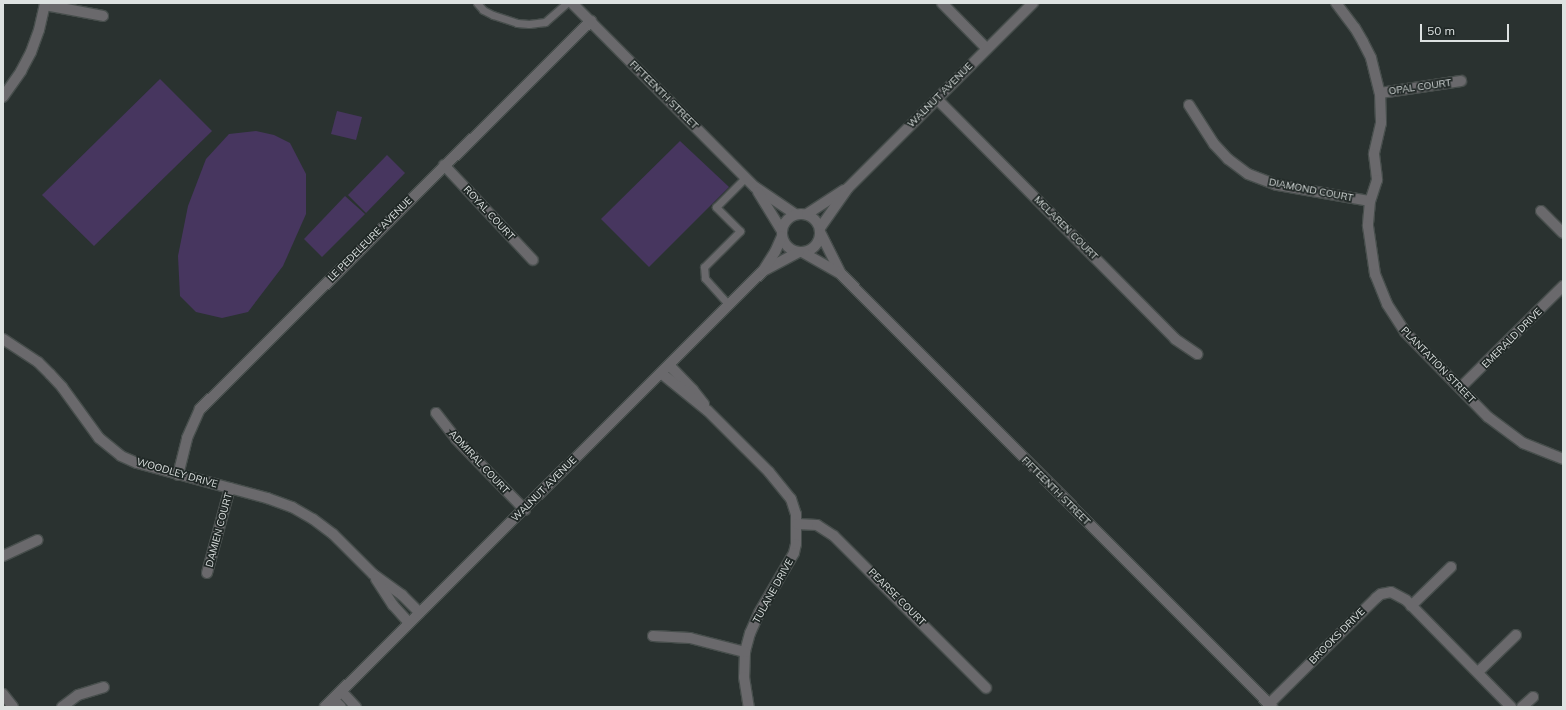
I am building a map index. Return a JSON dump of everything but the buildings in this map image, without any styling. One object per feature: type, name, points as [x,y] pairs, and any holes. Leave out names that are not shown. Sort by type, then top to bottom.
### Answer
[{"type":"street","name":"FIFTEENTH STREET","points":[[572,3],[755,187],[796,214]]},
{"type":"street","points":[[942,3],[987,49]]},
{"type":"street","name":"WALNUT AVENUE","points":[[821,231],[848,188],[1033,3]]},
{"type":"street","name":"PLANTATION STREET","points":[[1336,3],[1364,42],[1373,64],[1380,93],[1381,123],[1374,154],[1377,180],[1370,202],[1368,226],[1374,274],[1387,304],[1405,332],[1505,431],[1537,450],[1563,459]]},
{"type":"street","points":[[3,97],[21,71],[31,52],[39,30],[45,4],[103,16]]},
{"type":"street","name":"LE PEDELEURE AVENUE","points":[[178,475],[187,438],[200,409],[444,165],[591,21]]},
{"type":"street","name":"OPAL COURT","points":[[1380,93],[1461,81]]},
{"type":"street","name":"MCLAREN COURT","points":[[937,98],[1175,339],[1197,354]]},
{"type":"street","name":"DIAMOND COURT","points":[[1189,106],[1214,144],[1228,159],[1248,174],[1277,185],[1370,202]]},
{"type":"street","name":"ROYAL COURT","points":[[444,165],[533,260]]},
{"type":"street","name":"FIFTEENTH STREET","points":[[755,187],[782,234]]},
{"type":"street","name":"WALNUT AVENUE","points":[[807,214],[848,188]]},
{"type":"street","points":[[1541,211],[1563,233]]},
{"type":"street","points":[[796,214],[807,214],[815,219],[821,231],[817,245],[813,249],[800,252],[788,246],[782,234],[786,221],[796,214]]},
{"type":"street","name":"FIFTEENTH STREET","points":[[821,231],[842,274]]},
{"type":"street","name":"WALNUT AVENUE","points":[[325,707],[763,271],[775,252],[782,234]]},
{"type":"street","name":"FIFTEENTH STREET","points":[[800,252],[842,274],[1270,706]]},
{"type":"street","name":"WALNUT AVENUE","points":[[763,271],[800,252]]},
{"type":"street","name":"EMERALD DRIVE","points":[[1460,388],[1563,286]]},
{"type":"street","name":"WOODLEY DRIVE","points":[[3,339],[38,362],[62,387],[99,438],[108,447],[121,456],[137,463],[178,475],[279,502],[313,519],[333,534],[373,574],[402,596],[420,613]]},
{"type":"street","name":"TULANE DRIVE","points":[[669,365],[693,390],[708,411]]},
{"type":"street","name":"TULANE DRIVE","points":[[661,373],[708,411],[782,485],[791,499],[796,514],[796,544],[794,553],[759,613],[750,633],[745,652],[744,677],[749,707]]},
{"type":"street","name":"ADMIRAL COURT","points":[[436,413],[456,439],[524,510]]},
{"type":"street","name":"DAMIEN COURT","points":[[207,573],[230,488]]},
{"type":"street","name":"PEARSE COURT","points":[[797,524],[817,525],[834,536],[986,688]]},
{"type":"street","points":[[3,556],[38,540]]},
{"type":"street","points":[[1411,606],[1451,566]]},
{"type":"street","name":"WOODLEY DRIVE","points":[[373,574],[393,605],[409,623]]},
{"type":"street","name":"BROOKS DRIVE","points":[[1270,706],[1381,594],[1387,592],[1396,593],[1411,606],[1511,707]]},
{"type":"street","points":[[1478,672],[1516,635]]},
{"type":"street","points":[[653,636],[690,638],[745,652]]},
{"type":"street","points":[[62,707],[78,696],[104,686]]},
{"type":"street","points":[[341,691],[356,707]]},
{"type":"street","points":[[3,694],[13,707]]},
{"type":"street","points":[[1522,707],[1533,697]]},
{"type":"street","points":[[333,699],[341,707]]},
{"type":"lane","points":[[477,3],[484,10],[493,15],[517,23],[529,24],[545,22],[567,3]]},
{"type":"lane","points":[[729,305],[705,278],[704,267],[740,231],[716,207],[746,178]]},
{"type":"shaded area","points":[[160,79],[212,131],[94,246],[42,195]]},
{"type":"shaded area","points":[[337,111],[362,117],[356,140],[331,134]]},
{"type":"shaded area","points":[[256,131],[274,135],[290,143],[306,174],[306,214],[283,266],[248,312],[222,318],[196,312],[180,296],[178,256],[188,206],[206,159],[229,134]]},
{"type":"shaded area","points":[[680,141],[729,187],[649,267],[601,219]]},
{"type":"shaded area","points":[[387,155],[405,173],[366,213],[348,195]]},
{"type":"shaded area","points":[[345,196],[365,214],[322,257],[304,239]]}]
